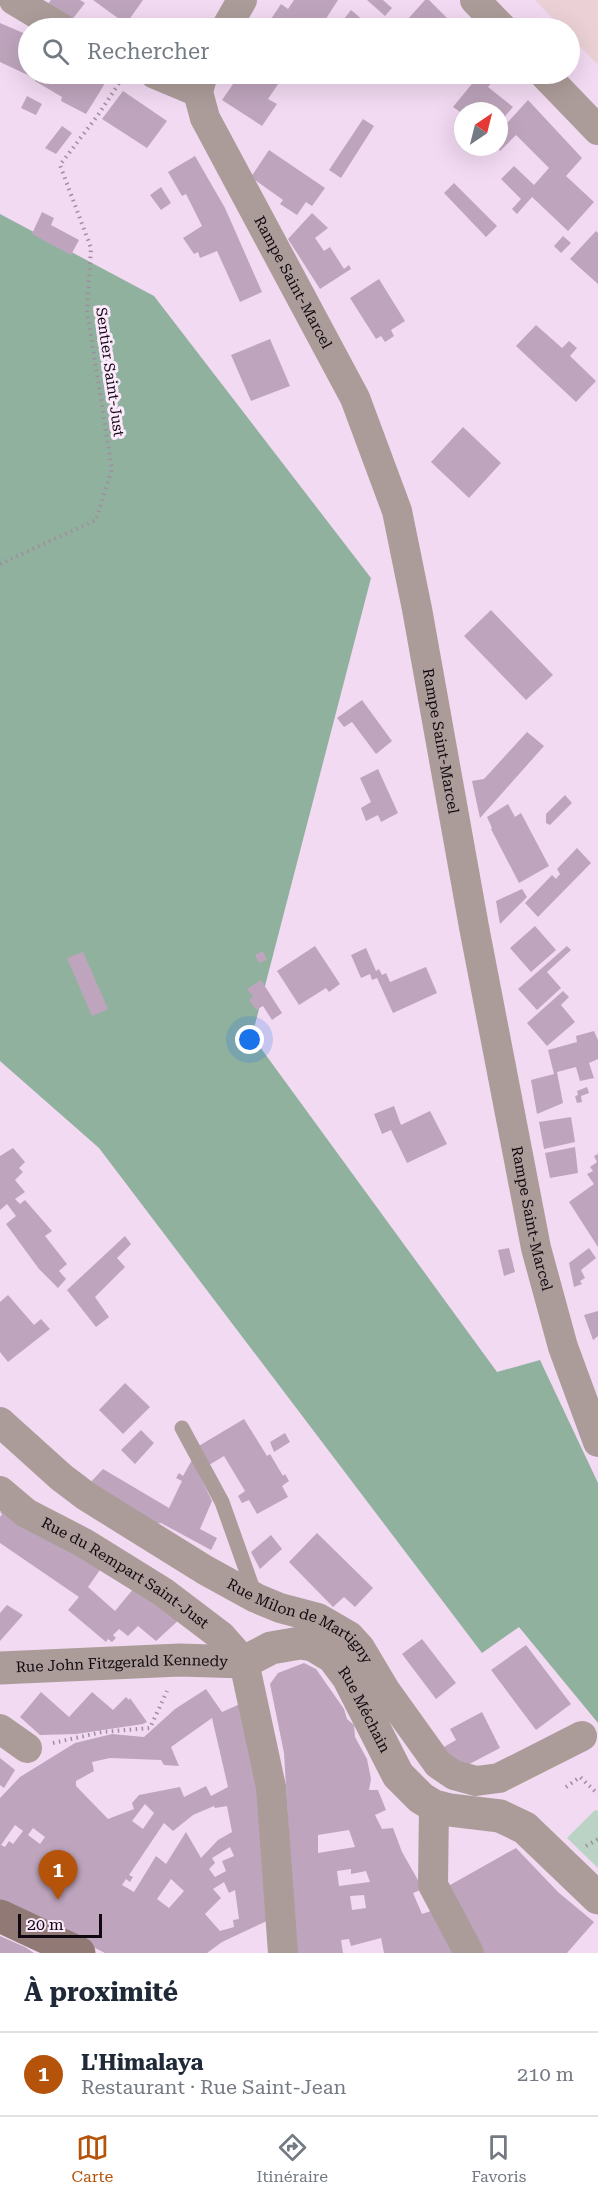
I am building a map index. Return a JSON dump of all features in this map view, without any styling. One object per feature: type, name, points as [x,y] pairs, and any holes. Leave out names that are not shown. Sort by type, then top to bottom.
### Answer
[{"type":"main road","points":[[0,1916],[80,1953]]},
{"type":"street","points":[[14,0],[44,18]]},
{"type":"street","points":[[232,18],[242,0]]},
{"type":"street","points":[[475,0],[492,18]]},
{"type":"street","name":"Rampe Saint-Marcel","points":[[200,84],[205,118],[355,398],[397,511],[536,1248],[563,1347],[598,1442]]},
{"type":"street","points":[[554,84],[598,130]]},
{"type":"street","name":"Rue Milon de Martigny","points":[[0,1422],[61,1478],[205,1570],[256,1598],[280,1608],[318,1618],[350,1636],[438,1764],[454,1775],[476,1780],[499,1778],[582,1736]]},
{"type":"street","name":"Rue du Rempart Saint-Just","points":[[0,1491],[26,1513],[84,1543],[163,1592],[221,1636],[244,1662]]},
{"type":"street","name":"Rue Méchain","points":[[244,1662],[271,1648],[288,1644],[314,1645],[325,1651],[333,1657],[348,1677],[398,1775],[414,1793],[434,1806],[500,1816],[525,1828],[598,1898]]},
{"type":"street","name":"Rue John Fitzgerald Kennedy","points":[[0,1668],[180,1660],[244,1662]]},
{"type":"street","points":[[244,1662],[271,1786],[283,1953]]},
{"type":"street","points":[[0,1729],[27,1748]]},
{"type":"street","points":[[434,1806],[433,1885],[469,1953]]},
{"type":"lane","points":[[182,1428],[222,1502],[256,1598]]},
{"type":"path","name":"Sentier Saint-Just","points":[[0,564],[96,520],[112,469],[87,311],[91,248],[60,165],[118,84]]},
{"type":"path","points":[[27,1748],[102,1732],[150,1728],[180,1660]]},
{"type":"path","points":[[566,1787],[580,1777],[598,1794]]},
{"type":"shaded area","points":[[535,0],[598,0],[598,65],[580,46],[580,18],[552,18]]},
{"type":"green space","points":[[0,214],[154,296],[371,578],[252,1036],[497,1372],[540,1360],[598,1483],[598,1723],[519,1627],[482,1653],[99,1148],[0,1061]]},
{"type":"green space","points":[[595,1810],[598,1811],[598,1868],[567,1838]]},
{"type":"building","points":[[51,0],[80,0],[85,3],[73,18],[56,18],[43,10]]},
{"type":"building","points":[[93,0],[143,0],[130,18],[118,18]]},
{"type":"building","points":[[294,0],[338,0],[326,18],[272,18],[281,4],[288,9]]},
{"type":"building","points":[[367,0],[383,0],[392,8],[385,16]]},
{"type":"building","points":[[425,0],[429,0],[447,18],[409,18]]},
{"type":"building","points":[[351,10],[360,18],[345,18]]},
{"type":"building","points":[[0,23],[18,31],[18,70],[0,62]]},
{"type":"building","points":[[40,84],[104,85],[86,114],[61,101],[62,97]]},
{"type":"building","points":[[233,84],[278,84],[268,99],[277,104],[262,126],[222,100]]},
{"type":"building","points":[[472,84],[491,84],[488,87],[507,102],[457,102]]},
{"type":"building","points":[[123,91],[167,121],[147,148],[102,119]]},
{"type":"building","points":[[27,96],[42,104],[36,115],[21,108]]},
{"type":"building","points":[[528,100],[582,158],[566,176],[594,202],[568,231],[532,197],[517,214],[512,209],[521,199],[501,179],[514,166],[534,185],[549,168],[516,135],[508,143],[508,122]]},
{"type":"building","points":[[508,103],[513,107],[508,113]]},
{"type":"building","points":[[363,119],[374,126],[341,178],[329,170]]},
{"type":"building","points":[[62,126],[72,133],[56,154],[45,148]]},
{"type":"building","points":[[269,150],[325,188],[312,206],[306,202],[297,215],[280,204],[283,200],[251,177]]},
{"type":"building","points":[[195,156],[225,208],[262,292],[240,302],[217,251],[200,258],[198,252],[194,254],[183,238],[202,226],[186,194],[182,196],[168,172]]},
{"type":"building","points":[[454,183],[497,226],[486,237],[444,193]]},
{"type":"building","points":[[161,187],[171,203],[161,210],[150,195]]},
{"type":"building","points":[[42,212],[54,218],[51,225],[79,240],[71,255],[32,234]]},
{"type":"building","points":[[312,213],[328,228],[315,238],[324,251],[330,247],[344,269],[349,265],[351,269],[320,289],[288,239]]},
{"type":"building","points":[[596,231],[598,233],[598,284],[570,259]]},
{"type":"building","points":[[563,236],[571,243],[561,253],[554,246]]},
{"type":"building","points":[[379,279],[405,321],[391,330],[394,336],[385,342],[381,336],[376,339],[350,298]]},
{"type":"building","points":[[536,325],[562,348],[569,341],[577,348],[570,356],[596,381],[576,402],[516,346]]},
{"type":"building","points":[[270,339],[290,386],[251,401],[231,355]]},
{"type":"building","points":[[463,427],[501,463],[469,498],[431,462]]},
{"type":"building","points":[[491,610],[553,675],[526,700],[464,636]]},
{"type":"building","points":[[362,700],[392,741],[376,754],[352,722],[344,727],[337,718]]},
{"type":"building","points":[[527,732],[544,746],[480,818],[472,781],[484,779]]},
{"type":"building","points":[[378,769],[398,813],[381,822],[378,815],[366,821],[361,808],[371,802],[360,778]]},
{"type":"building","points":[[565,795],[572,803],[550,825],[546,823],[546,814]]},
{"type":"building","points":[[508,804],[515,817],[521,813],[549,866],[519,883],[487,817]]},
{"type":"building","points":[[577,848],[591,863],[538,917],[525,903],[552,875],[556,879],[560,874],[557,869]]},
{"type":"building","points":[[522,889],[527,897],[500,924],[496,901]]},
{"type":"building","points":[[535,926],[556,950],[531,972],[510,948]]},
{"type":"building","points":[[315,946],[340,984],[329,992],[326,988],[299,1005],[277,971]]},
{"type":"building","points":[[567,946],[571,950],[547,972],[561,988],[537,1010],[518,989]]},
{"type":"building","points":[[366,948],[376,971],[379,969],[382,975],[386,973],[390,982],[426,967],[437,993],[393,1013],[377,978],[372,980],[370,974],[361,978],[351,955]]},
{"type":"building","points":[[263,951],[267,960],[259,963],[255,955]]},
{"type":"building","points":[[83,952],[108,1009],[92,1016],[67,958]]},
{"type":"building","points":[[261,980],[282,1013],[272,1020],[263,1006],[256,1010],[249,1000],[253,997],[247,989]]},
{"type":"building","points":[[563,991],[569,997],[561,1005],[575,1022],[547,1046],[527,1023]]},
{"type":"building","points":[[594,1031],[598,1040],[598,1059],[589,1063],[594,1078],[580,1081],[576,1067],[557,1072],[563,1103],[537,1114],[531,1080],[554,1074],[548,1050],[577,1042],[576,1036]]},
{"type":"building","points":[[587,1087],[589,1093],[581,1096],[582,1102],[577,1103],[575,1096],[578,1095],[577,1091]]},
{"type":"building","points":[[394,1106],[401,1125],[430,1111],[447,1144],[407,1163],[391,1130],[382,1134],[374,1114]]},
{"type":"building","points":[[571,1117],[575,1142],[544,1149],[539,1122]]},
{"type":"building","points":[[575,1147],[578,1173],[550,1178],[545,1153]]},
{"type":"building","points":[[13,1148],[25,1162],[19,1168],[23,1172],[15,1180],[25,1192],[15,1199],[20,1204],[25,1200],[52,1231],[45,1236],[67,1264],[59,1271],[66,1279],[58,1288],[39,1269],[6,1224],[16,1216],[7,1204],[0,1210],[0,1156]]},
{"type":"building","points":[[598,1154],[598,1247],[569,1202],[594,1184],[587,1174],[593,1171],[590,1167],[597,1162],[594,1156]]},
{"type":"building","points":[[125,1236],[131,1244],[117,1258],[125,1267],[95,1297],[109,1317],[96,1327],[67,1290]]},
{"type":"building","points":[[509,1248],[515,1272],[504,1276],[498,1250]]},
{"type":"building","points":[[589,1248],[596,1258],[581,1270],[585,1278],[580,1281],[582,1284],[574,1287],[569,1263]]},
{"type":"building","points":[[8,1295],[34,1325],[41,1319],[50,1329],[8,1362],[0,1352],[0,1302]]},
{"type":"building","points":[[598,1311],[598,1336],[593,1340],[584,1315]]},
{"type":"building","points":[[125,1383],[150,1407],[123,1434],[99,1410]]},
{"type":"building","points":[[244,1419],[267,1456],[270,1454],[283,1476],[285,1474],[289,1481],[282,1486],[288,1497],[257,1514],[249,1500],[242,1503],[238,1496],[245,1491],[224,1456],[209,1465],[197,1447]]},
{"type":"building","points":[[141,1430],[154,1443],[135,1464],[121,1450]]},
{"type":"building","points":[[285,1433],[290,1442],[274,1452],[270,1442]]},
{"type":"building","points":[[192,1460],[212,1501],[200,1529],[217,1538],[211,1550],[161,1523],[153,1524],[88,1485],[103,1469],[169,1508],[182,1481],[176,1478],[179,1473],[183,1476]]},
{"type":"building","points":[[4,1509],[102,1567],[88,1587],[115,1611],[134,1588],[181,1618],[156,1641],[138,1626],[128,1636],[119,1629],[113,1635],[116,1638],[112,1642],[108,1639],[106,1642],[68,1610],[79,1597],[0,1543],[2,1514],[0,1512]]},
{"type":"building","points":[[317,1533],[373,1588],[355,1607],[344,1597],[333,1607],[289,1562]]},
{"type":"building","points":[[271,1535],[282,1549],[260,1569],[251,1552]]},
{"type":"building","points":[[7,1605],[23,1615],[0,1641],[0,1613]]},
{"type":"building","points":[[422,1639],[456,1683],[436,1699],[402,1654]]},
{"type":"building","points":[[526,1645],[571,1704],[536,1730],[491,1670]]},
{"type":"building","points":[[304,1663],[316,1669],[344,1709],[347,1719],[354,1725],[355,1737],[367,1759],[371,1779],[369,1790],[378,1790],[386,1810],[375,1815],[382,1829],[393,1828],[402,1852],[423,1889],[413,1893],[422,1914],[434,1910],[457,1953],[384,1953],[381,1938],[351,1946],[349,1939],[341,1940],[343,1953],[296,1953],[284,1753],[270,1684],[278,1673]],"holes":[[[349,1830],[355,1847],[318,1853],[318,1835]],[[351,1869],[351,1874],[366,1871],[370,1882],[339,1886],[337,1871]],[[364,1895],[366,1908],[352,1910],[350,1896]]]},
{"type":"building","points":[[206,1689],[222,1712],[240,1704],[263,1820],[269,1920],[222,1942],[207,1953],[105,1953],[0,1900],[0,1798],[20,1777],[75,1743],[112,1734],[144,1737],[175,1709]],"holes":[[[212,1718],[228,1787],[211,1796],[206,1786],[184,1797],[180,1787],[139,1795],[132,1803],[134,1809],[108,1819],[76,1786],[76,1781],[94,1771],[92,1762],[110,1758],[161,1760],[164,1765],[179,1766],[171,1747]],[[145,1804],[154,1813],[143,1829],[132,1821]],[[214,1806],[215,1808],[227,1806],[232,1832],[218,1840],[201,1858],[186,1832],[166,1864],[156,1856],[134,1892],[122,1885],[126,1879],[130,1882],[133,1877],[129,1875],[164,1823],[173,1831],[193,1815]],[[15,1825],[23,1831],[13,1844],[9,1841],[5,1847],[1,1845]],[[33,1828],[45,1837],[40,1844],[28,1835]],[[230,1847],[234,1856],[222,1861],[226,1871],[215,1877],[209,1869],[215,1863],[212,1858]],[[171,1879],[184,1891],[169,1908],[157,1899]],[[224,1882],[229,1893],[235,1890],[239,1919],[233,1920],[234,1927],[220,1931],[205,1914],[221,1898],[213,1889]]]},
{"type":"building","points":[[41,1692],[69,1717],[92,1692],[113,1710],[126,1697],[129,1700],[130,1698],[147,1722],[76,1734],[40,1735],[20,1717]]},
{"type":"building","points":[[482,1712],[500,1748],[456,1771],[444,1747],[456,1740],[450,1729]]},
{"type":"building","points":[[0,1758],[15,1770],[4,1788],[0,1785]]},
{"type":"building","points":[[516,1848],[558,1892],[594,1922],[567,1953],[479,1953],[443,1889]]},
{"type":"building","points":[[0,1936],[25,1947],[34,1953],[0,1953]]},
{"type":"place","name":"L'Himalaya","points":[[58,1900]]}]
